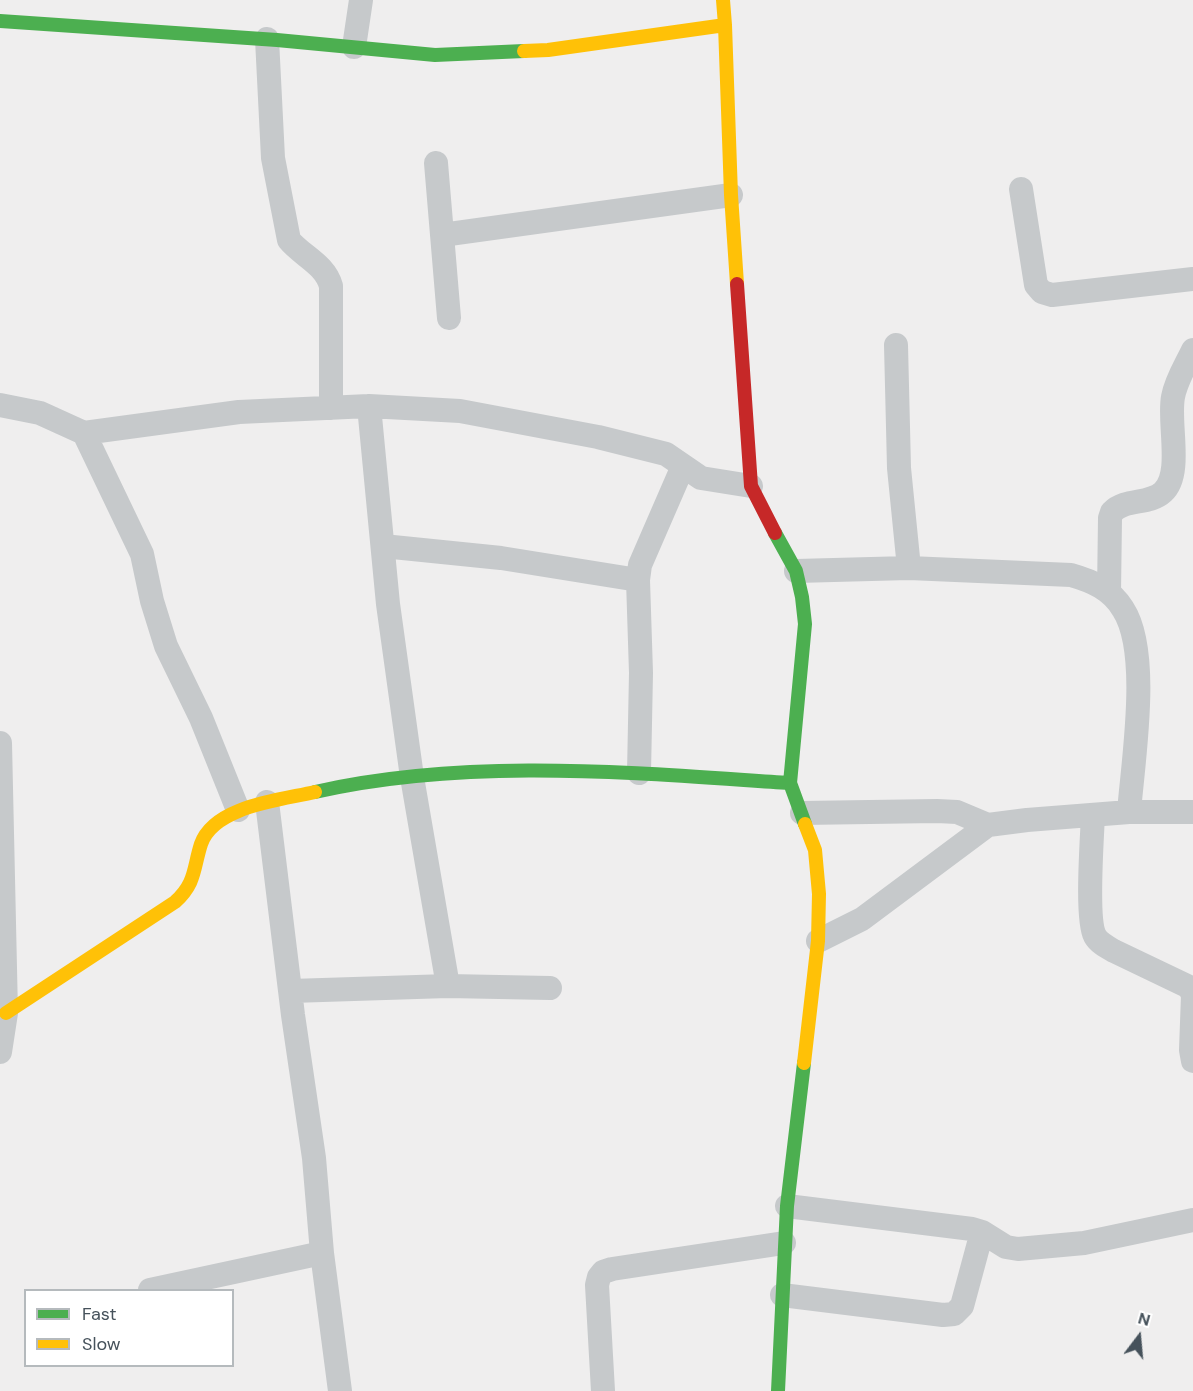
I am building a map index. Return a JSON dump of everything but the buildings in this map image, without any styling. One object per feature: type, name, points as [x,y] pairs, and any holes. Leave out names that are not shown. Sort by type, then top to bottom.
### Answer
[{"type":"street","points":[[354,47],[361,0]]},
{"type":"street","points":[[723,0],[731,195],[751,486],[796,571],[802,597],[805,624],[803,658],[790,783],[815,850],[819,894],[818,941],[787,1206],[778,1391]]},
{"type":"street","points":[[0,21],[267,39],[435,55],[548,50],[725,25]]},
{"type":"street","points":[[267,39],[273,158],[289,240],[295,248],[324,271],[331,286],[331,408]]},
{"type":"street","points":[[436,163],[449,318]]},
{"type":"street","points":[[1021,189],[1036,285],[1042,292],[1052,295],[1193,279]]},
{"type":"street","points":[[442,235],[731,195]]},
{"type":"street","points":[[896,345],[899,468],[909,568]]},
{"type":"street","points":[[1109,593],[1112,512],[1126,503],[1155,497],[1170,483],[1173,472],[1171,410],[1176,384],[1193,350]]},
{"type":"street","points":[[0,405],[40,413],[84,433],[240,412],[369,406],[460,411],[598,437],[666,454],[701,478],[751,486]]},
{"type":"street","points":[[369,406],[388,604],[412,777],[448,986]]},
{"type":"street","points":[[84,433],[142,554],[152,601],[166,645],[201,718],[238,810]]},
{"type":"street","points":[[639,773],[641,673],[638,580],[640,565],[683,466]]},
{"type":"street","points":[[383,546],[501,558],[638,580]]},
{"type":"street","points":[[796,571],[909,568],[1071,575],[1095,582],[1123,609],[1133,631],[1138,656],[1138,694],[1129,812]]},
{"type":"street","points":[[0,743],[6,1013],[0,1052]]},
{"type":"street","points":[[6,1013],[175,902],[186,892],[195,874],[202,842],[210,830],[238,810],[329,789],[412,777],[518,770],[639,773],[790,783]]},
{"type":"street","points":[[267,802],[314,1158],[322,1253],[340,1391]]},
{"type":"street","points":[[802,813],[957,812],[988,825]]},
{"type":"street","points":[[818,941],[862,919],[988,825],[1027,819],[1129,812],[1193,812]]},
{"type":"street","points":[[1093,815],[1091,902],[1095,936],[1113,951],[1189,987],[1193,994],[1191,1050],[1193,1061]]},
{"type":"street","points":[[291,992],[448,986],[550,988]]},
{"type":"street","points":[[787,1206],[972,1229],[982,1232],[1006,1247],[1018,1249],[1084,1243],[1193,1220]]},
{"type":"street","points":[[782,1294],[943,1316],[954,1314],[962,1306],[982,1232]]},
{"type":"street","points":[[603,1391],[597,1285],[603,1272],[784,1243]]},
{"type":"street","points":[[155,1289],[322,1253]]},
{"type":"traffic: fast","points":[[0,21],[277,40],[435,55],[524,51]]},
{"type":"traffic: fast","points":[[775,533],[796,571],[805,624],[790,783],[805,824]]},
{"type":"traffic: fast","points":[[315,792],[374,781],[433,774],[492,771],[612,772],[790,783]]},
{"type":"traffic: fast","points":[[778,1391],[787,1206],[804,1063]]},
{"type":"traffic: slow","points":[[524,51],[548,50],[725,25],[723,0]]},
{"type":"traffic: slow","points":[[725,25],[731,195],[737,284]]},
{"type":"traffic: slow","points":[[6,1013],[175,902],[190,882],[201,844],[208,831],[220,821],[250,807],[315,792]]},
{"type":"traffic: slow","points":[[804,1063],[818,941],[819,894],[815,850],[805,824]]},
{"type":"traffic: jam","points":[[737,284],[751,486],[775,533]]}]
